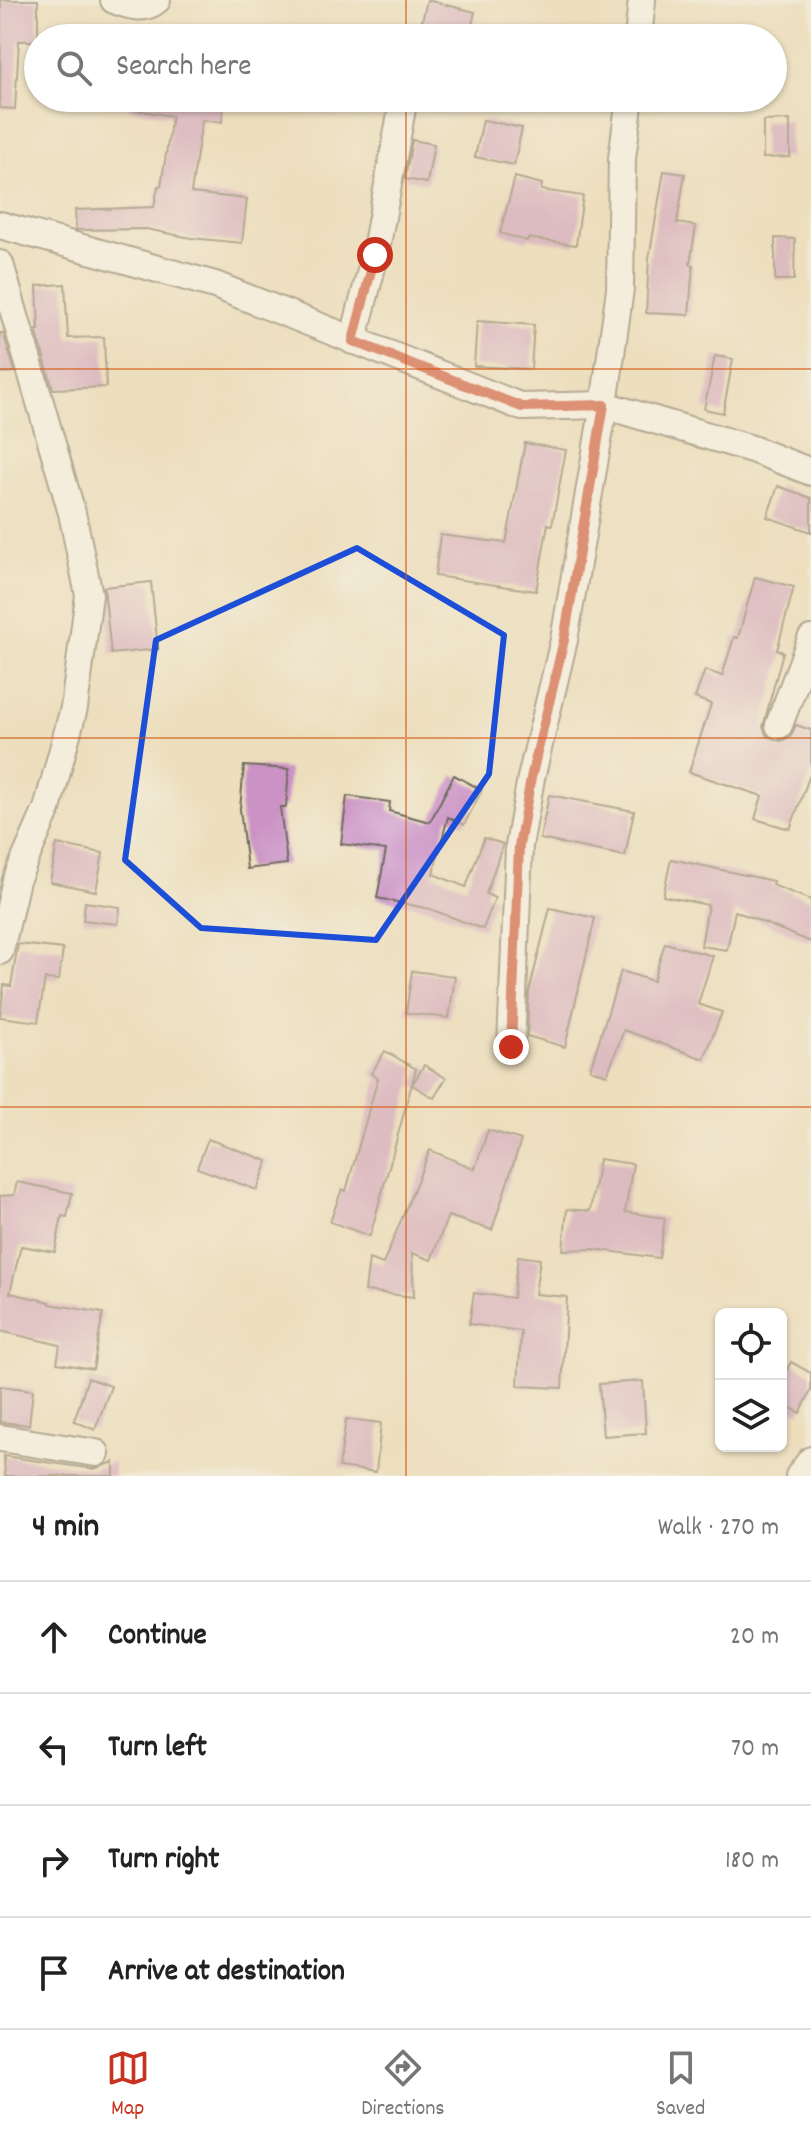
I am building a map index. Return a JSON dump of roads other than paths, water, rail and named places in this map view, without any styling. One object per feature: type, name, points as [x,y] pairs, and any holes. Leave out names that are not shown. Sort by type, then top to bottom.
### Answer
[{"type":"street","points":[[114,0],[129,6],[149,6],[157,0]]},
{"type":"street","points":[[639,24],[642,0]]},
{"type":"street","points":[[353,341],[375,255],[401,112]]},
{"type":"street","points":[[511,1047],[519,846],[531,778],[564,640],[604,405],[620,289],[622,158],[628,112]]},
{"type":"street","points":[[0,225],[215,285],[522,407],[604,405],[752,449],[811,472]]},
{"type":"street","points":[[0,264],[72,513],[89,595],[74,708],[47,809],[16,880],[0,951]]},
{"type":"street","points":[[779,725],[811,639]]},
{"type":"street","points":[[0,1438],[96,1453]]},
{"type":"street","points":[[799,1476],[811,1460]]}]
